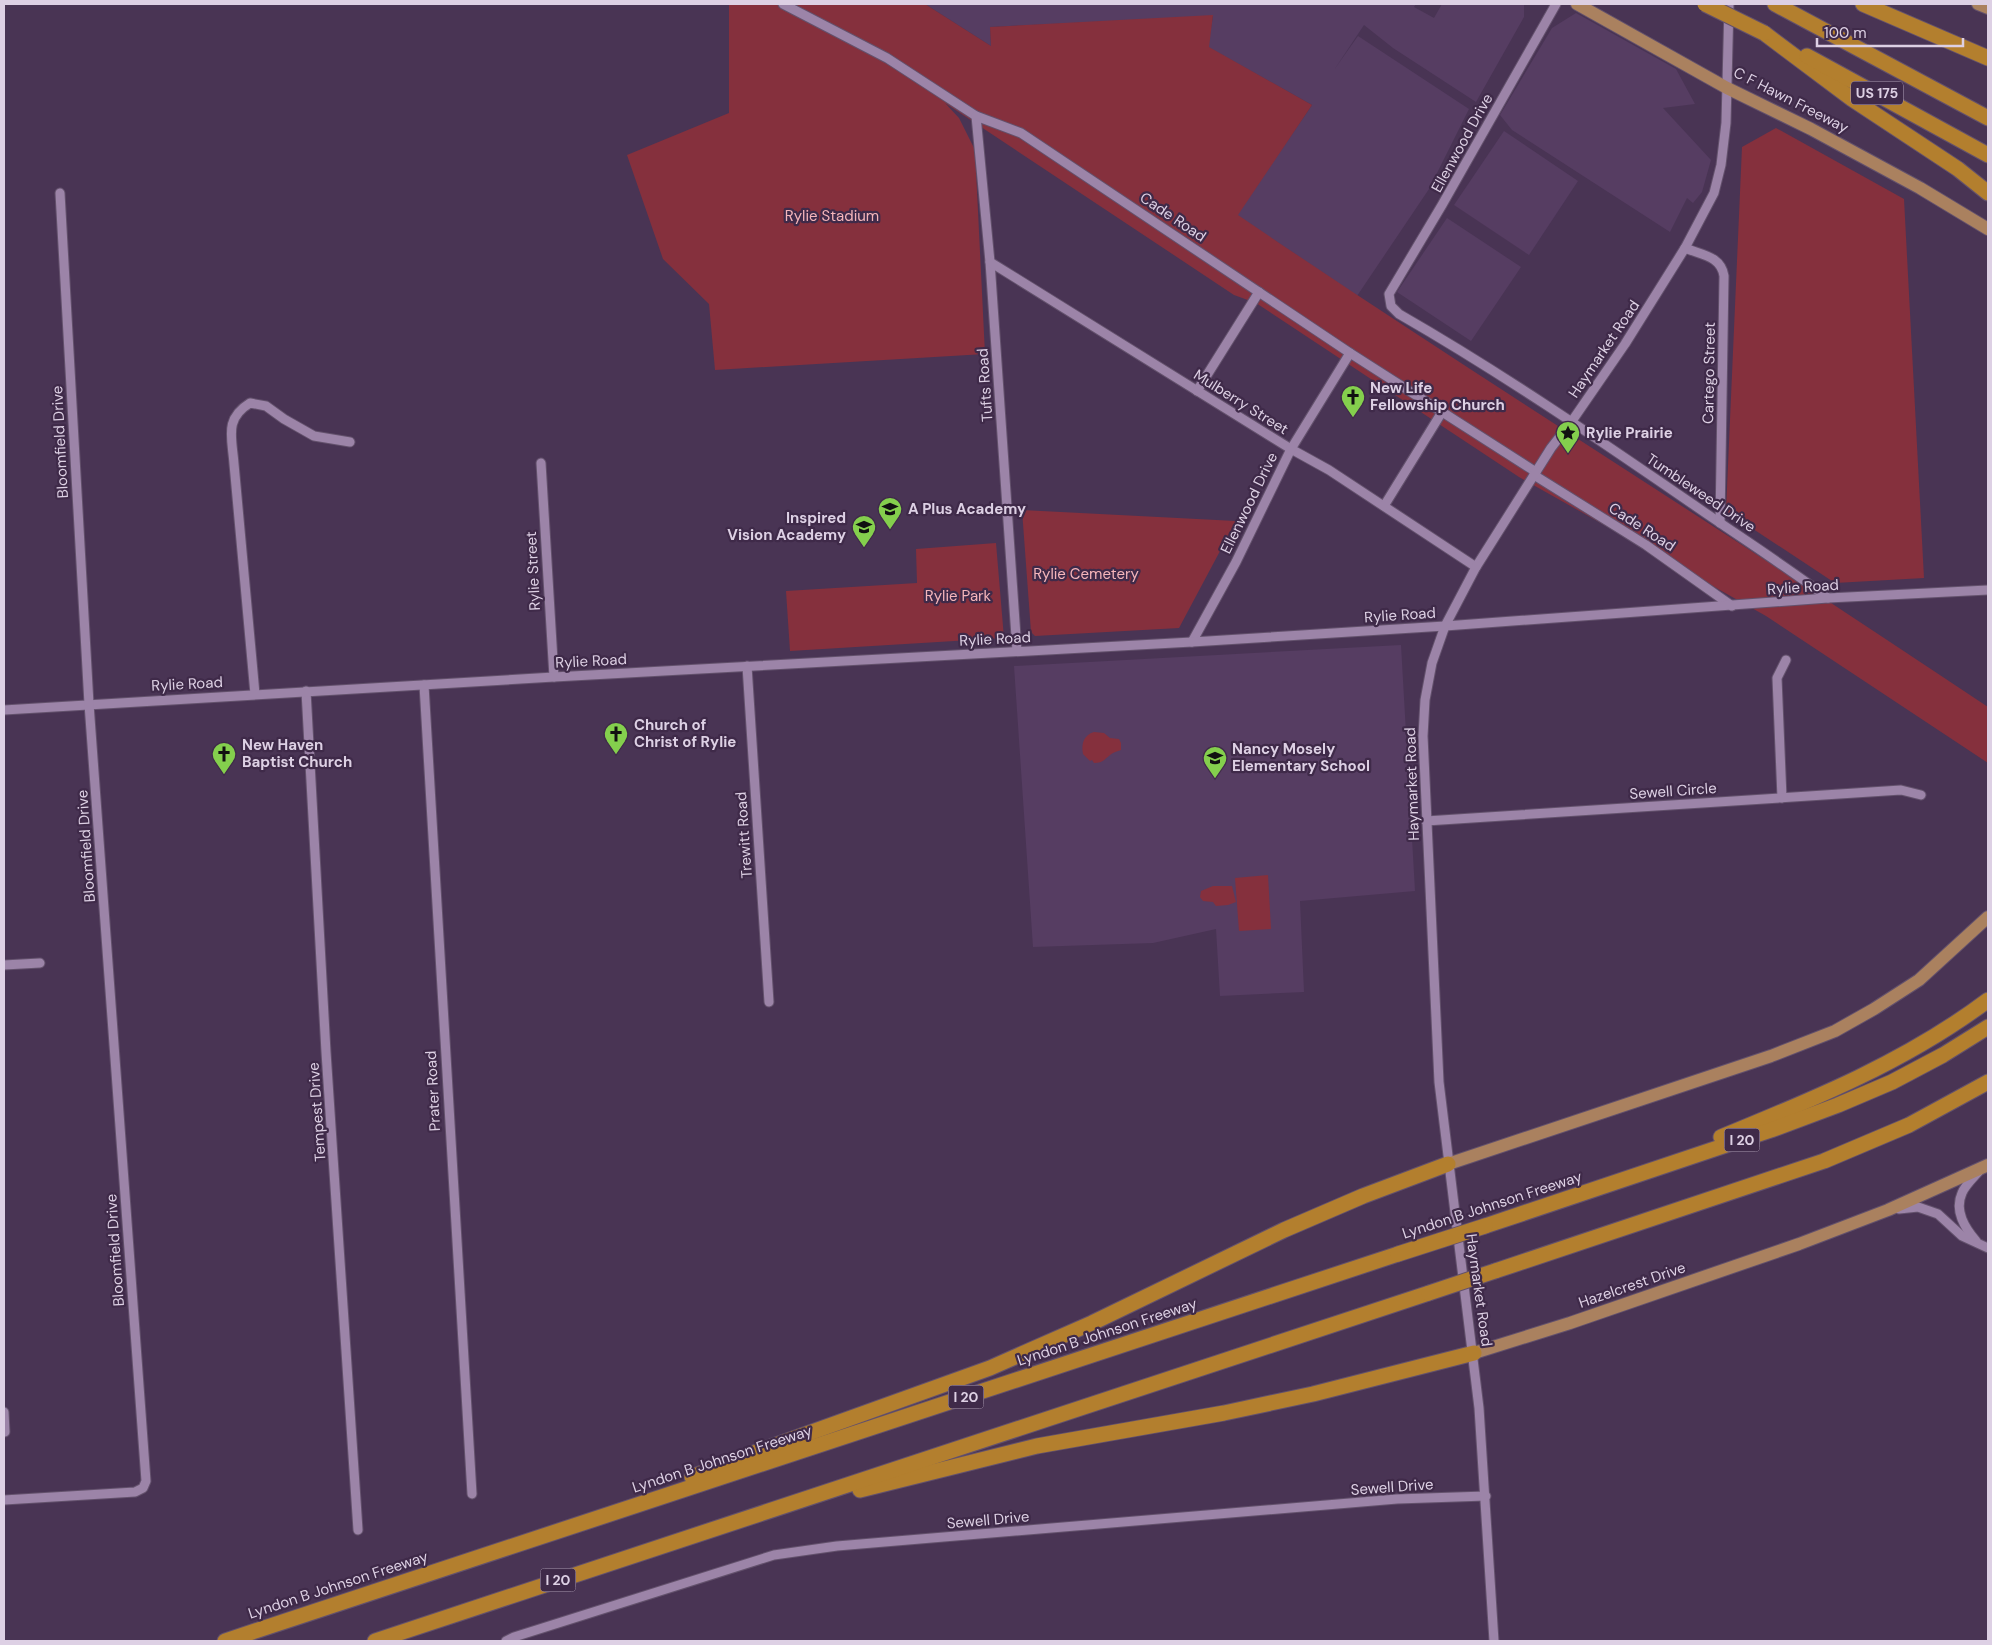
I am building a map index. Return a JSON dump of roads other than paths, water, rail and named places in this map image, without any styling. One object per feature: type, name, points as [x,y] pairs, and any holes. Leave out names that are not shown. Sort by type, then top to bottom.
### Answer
[{"type":"highway","name":"US 175","points":[[1705,4],[1764,33],[1988,155]]},
{"type":"highway","name":"US 175","points":[[1775,4],[1988,117]]},
{"type":"highway","points":[[1863,4],[1988,58]]},
{"type":"highway","points":[[1764,33],[1852,99],[1988,192]]},
{"type":"highway","points":[[1604,1186],[1850,1082],[1916,1048],[1988,1000]]},
{"type":"highway","name":"Lyndon B Johnson Freeway","points":[[225,1641],[1771,1130],[1892,1082],[1943,1055],[1988,1027]]},
{"type":"highway","name":"I 20","points":[[375,1641],[1429,1294],[1824,1161],[1909,1125],[1988,1082]]},
{"type":"highway","points":[[534,1539],[762,1450],[990,1368],[1092,1323],[1284,1230],[1363,1196],[1448,1164]]},
{"type":"highway","points":[[742,1519],[1037,1446],[1224,1413],[1313,1394],[1474,1353]]},
{"type":"main road","name":"C F Hawn Freeway","points":[[1577,4],[1727,88],[1811,129],[1920,188],[1988,229]]},
{"type":"main road","points":[[1978,4],[1988,8]]},
{"type":"main road","points":[[1448,1164],[1771,1056],[1835,1031],[1919,980],[1988,917]]},
{"type":"main road","points":[[1888,1210],[1985,1167]]},
{"type":"main road","name":"Hazelcrest Drive","points":[[1474,1353],[1570,1323],[1800,1244],[1888,1210]]},
{"type":"street","name":"Cade Road","points":[[783,4],[887,58],[976,116],[1021,133],[1350,353],[1646,545],[1732,606]]},
{"type":"street","name":"Ellenwood Drive","points":[[1389,294],[1442,205],[1556,4]]},
{"type":"street","name":"Haymarket Road","points":[[1494,1641],[1486,1496],[1474,1353],[1448,1164],[1439,1082],[1423,736],[1426,700],[1432,663],[1444,626],[1476,567],[1551,448],[1625,344],[1685,248],[1714,193],[1721,165],[1727,88],[1729,4]]},
{"type":"street","name":"Tufts Road","points":[[976,116],[990,262],[1017,651]]},
{"type":"street","name":"Bloomfield Drive","points":[[4,1500],[135,1492],[143,1488],[146,1481],[89,704],[60,193]]},
{"type":"street","name":"Cartego Street","points":[[1685,248],[1717,261],[1723,267],[1720,523]]},
{"type":"street","name":"Mulberry Street","points":[[990,262],[1291,449],[1329,470],[1476,567]]},
{"type":"street","points":[[1197,391],[1259,292]]},
{"type":"street","name":"Tumbleweed Drive","points":[[1389,294],[1391,306],[1399,314],[1467,354],[1572,421],[1792,571],[1828,598]]},
{"type":"street","name":"Ellenwood Drive","points":[[1192,642],[1236,562],[1291,449],[1350,353]]},
{"type":"street","points":[[255,694],[231,428],[233,418],[238,410],[250,403],[258,404],[266,406],[314,436],[350,442]]},
{"type":"street","points":[[1384,506],[1442,412]]},
{"type":"street","name":"Rylie Street","points":[[541,463],[554,677]]},
{"type":"street","name":"Rylie Road","points":[[4,710],[306,691],[1192,642],[1828,598],[1988,590]]},
{"type":"street","points":[[1782,798],[1777,678],[1786,660]]},
{"type":"street","name":"Trewitt Road","points":[[747,666],[769,1002]]},
{"type":"street","name":"Prater Road","points":[[424,685],[472,1494]]},
{"type":"street","name":"Tempest Drive","points":[[306,691],[326,1042],[358,1530]]},
{"type":"street","name":"Sewell Circle","points":[[1426,822],[1902,790],[1921,795]]},
{"type":"street","points":[[4,965],[40,963]]},
{"type":"street","points":[[1984,1246],[1964,1225],[1959,1208],[1962,1192],[1985,1167]]},
{"type":"street","points":[[1888,1210],[1918,1207],[1938,1214],[1962,1236],[1984,1246]]},
{"type":"street","points":[[4,1412],[5,1432]]},
{"type":"street","name":"Sewell Drive","points":[[506,1641],[774,1555],[837,1546],[1396,1499],[1486,1496]]},
{"type":"place","name":"New Life Fellowship Church","points":[[1353,418]]},
{"type":"place","name":"Rylie Prairie","points":[[1568,454]]},
{"type":"place","name":"A Plus Academy","points":[[890,530]]},
{"type":"place","name":"Inspired Vision Academy","points":[[864,548]]},
{"type":"place","name":"Church of Christ of Rylie","points":[[616,755]]},
{"type":"place","name":"New Haven Baptist Church","points":[[224,775]]},
{"type":"place","name":"Nancy Mosely Elementary School","points":[[1215,779]]},
{"type":"park label","name":"Rylie Stadium","points":[[832,216]]},
{"type":"park label","name":"Rylie Cemetery","points":[[1086,574]]},
{"type":"park label","name":"Rylie Park","points":[[958,596]]}]
